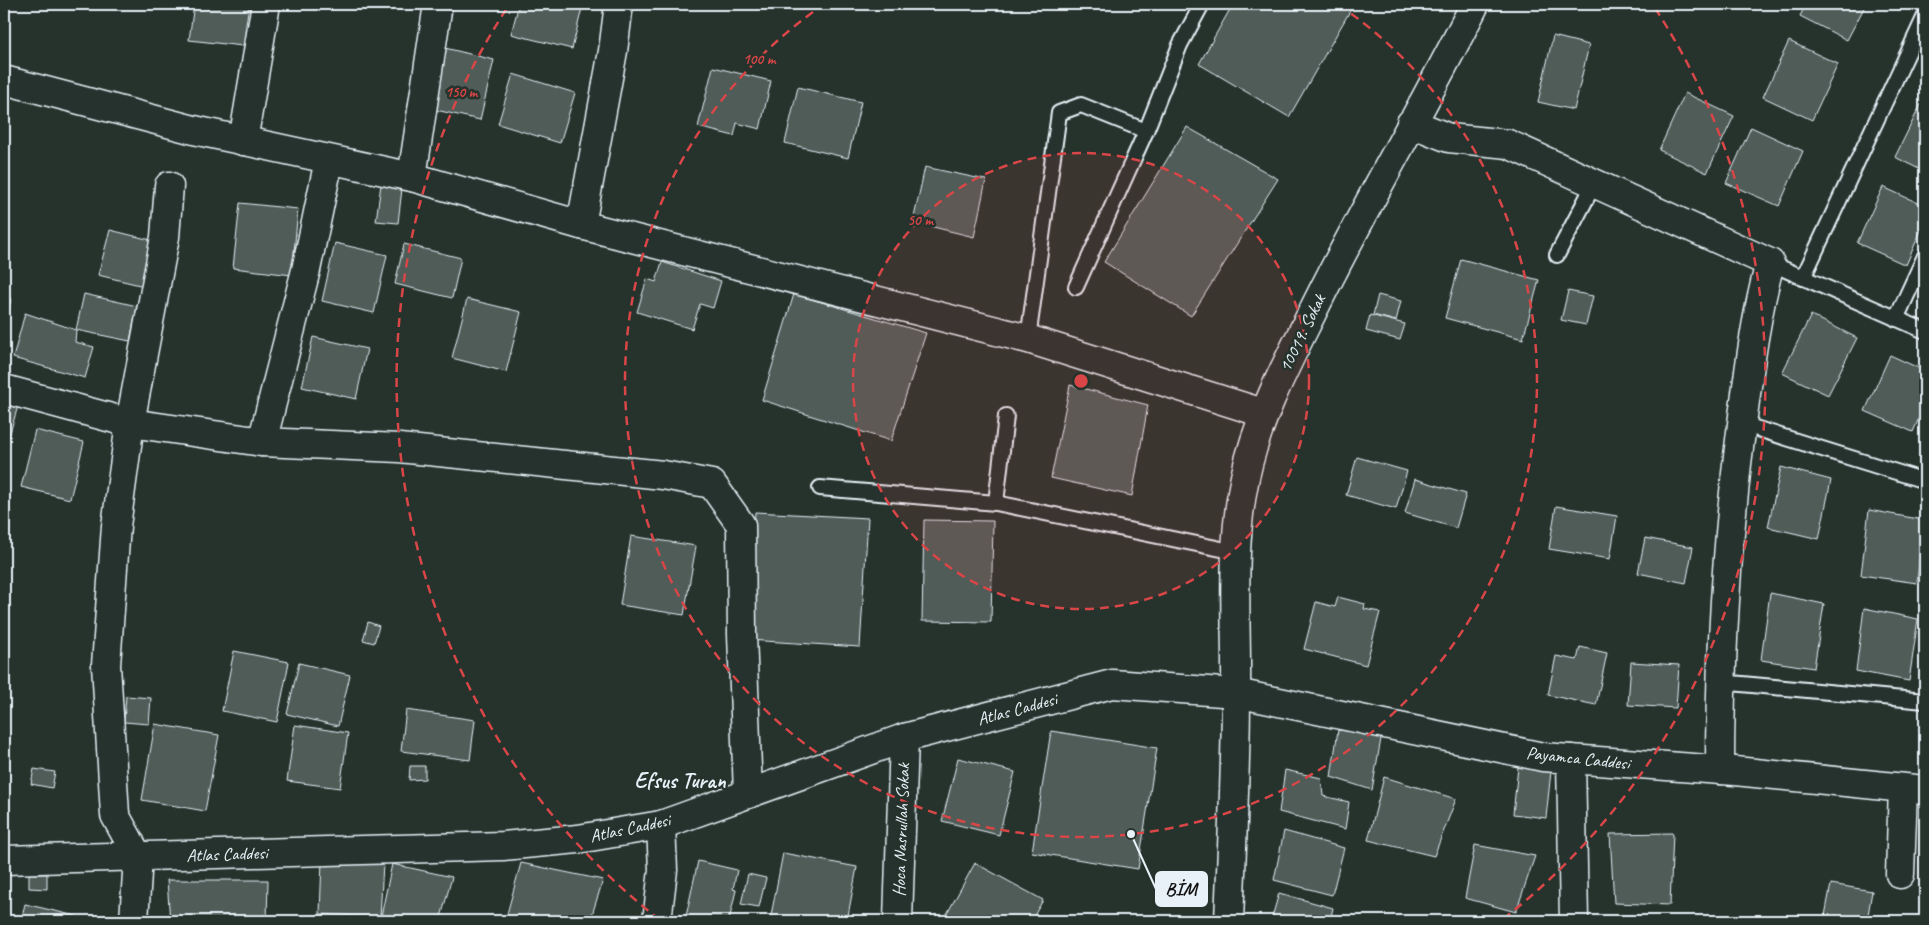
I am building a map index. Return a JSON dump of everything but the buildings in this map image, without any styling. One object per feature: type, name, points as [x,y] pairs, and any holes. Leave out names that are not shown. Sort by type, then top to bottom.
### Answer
[{"type":"street","points":[[243,141],[266,4]]},
{"type":"street","points":[[412,177],[438,4]]},
{"type":"street","points":[[581,225],[613,51],[619,4]]},
{"type":"street","name":"10019. Sokak","points":[[1229,921],[1236,693],[1236,552],[1245,478],[1263,413],[1320,295],[1411,123],[1440,73],[1475,4]]},
{"type":"street","points":[[4,80],[194,130],[412,177],[581,225],[1028,339],[1263,413]]},
{"type":"street","points":[[1411,123],[1449,138],[1508,144],[1770,263],[1757,312],[1742,424],[1723,602],[1720,682],[1720,770]]},
{"type":"street","points":[[262,442],[306,270],[329,160]]},
{"type":"street","points":[[134,921],[138,857],[115,815],[106,665],[116,526],[130,422],[165,237],[168,186]]},
{"type":"street","points":[[4,389],[130,422],[262,442],[408,449],[663,475],[712,484],[741,524],[742,634],[748,794]]},
{"type":"street","name":"Atlas Caddesi","points":[[4,860],[503,846],[578,839],[662,825],[904,738],[1112,684],[1236,693]]},
{"type":"street","name":"Payamca Caddesi","points":[[1236,693],[1543,757],[1720,770],[1914,789]]},
{"type":"street","name":"Hoca Nasrullah Sokak","points":[[898,921],[904,738]]},
{"type":"street","points":[[1571,759],[1574,921]]},
{"type":"street","points":[[1900,874],[1914,789]]},
{"type":"street","points":[[657,921],[663,870],[662,825]]},
{"type":"lane","points":[[1076,287],[1146,131],[1180,45],[1202,4]]},
{"type":"lane","points":[[1803,278],[1925,16]]},
{"type":"lane","points":[[1028,339],[1059,113],[1080,105],[1146,131]]},
{"type":"lane","points":[[1557,255],[1594,184]]},
{"type":"lane","points":[[1896,319],[1925,256]]},
{"type":"lane","points":[[1770,263],[1925,331]]},
{"type":"lane","points":[[996,503],[1006,416]]},
{"type":"lane","points":[[1742,424],[1925,481]]},
{"type":"lane","points":[[820,488],[996,503],[1236,552]]},
{"type":"lane","points":[[1720,682],[1925,701]]},
{"type":"place","name":"BİM","points":[[1131,834]]},
{"type":"district","name":"Efsus Turan","points":[[680,780]]}]
